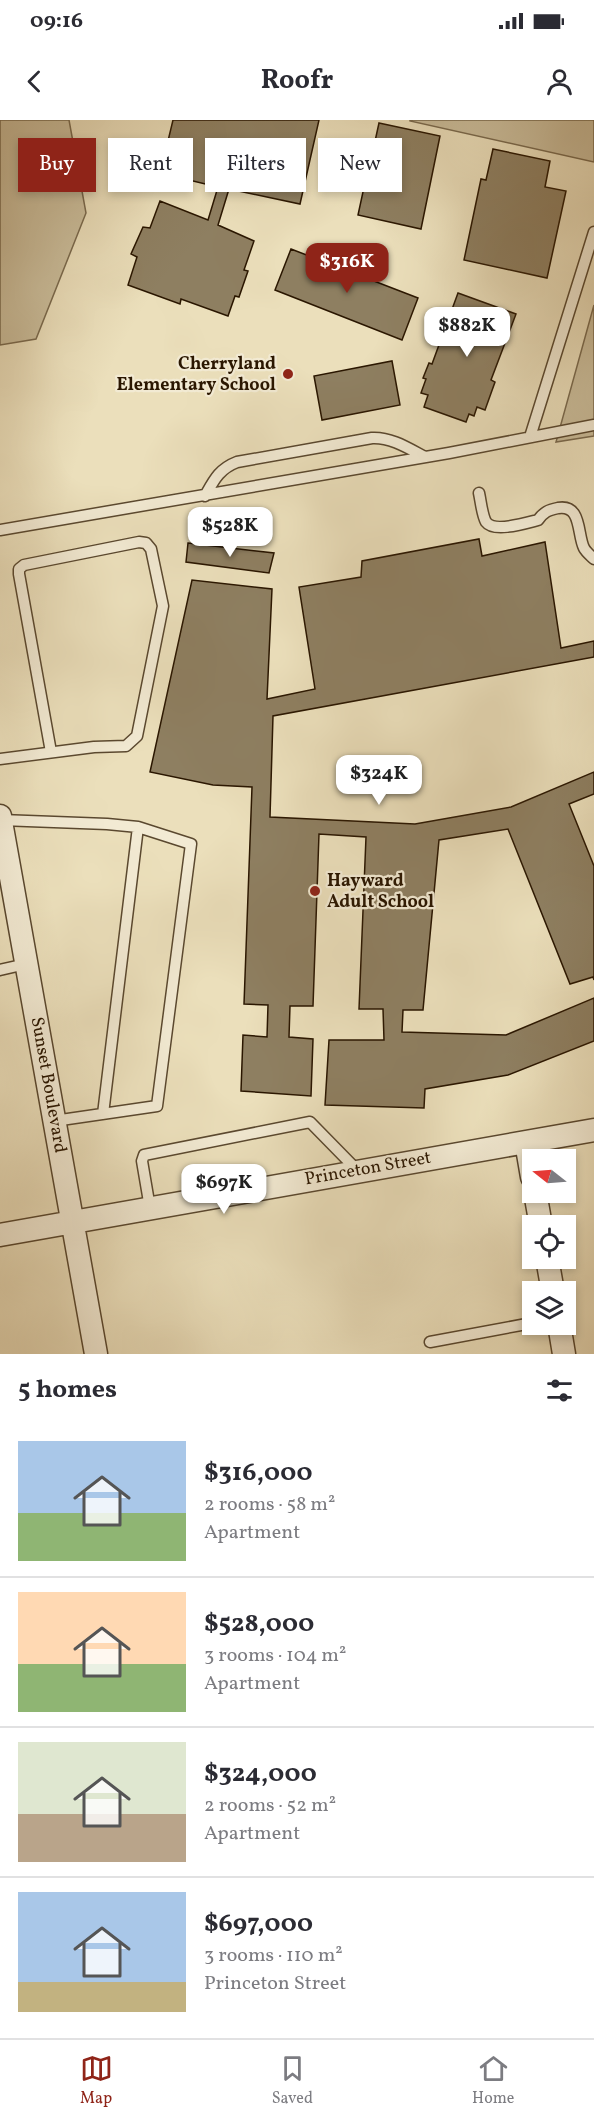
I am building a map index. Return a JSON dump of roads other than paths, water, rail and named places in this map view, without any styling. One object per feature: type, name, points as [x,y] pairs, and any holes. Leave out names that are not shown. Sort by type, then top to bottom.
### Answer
[{"type":"street","name":"Sunset Boulevard","points":[[0,818],[96,1354]]},
{"type":"street","name":"Princeton Street","points":[[0,1235],[357,1170],[594,1130]]},
{"type":"street","points":[[526,1142],[527,1149]]},
{"type":"street","points":[[561,1335],[564,1354]]},
{"type":"lane","points":[[530,436],[594,232]]},
{"type":"lane","points":[[0,530],[426,457],[594,425]]},
{"type":"lane","points":[[205,496],[216,476],[225,466],[372,438],[393,441],[426,457]]},
{"type":"lane","points":[[479,493],[486,521],[492,527],[500,528],[538,520],[545,511],[562,507],[572,510],[577,518],[584,548],[594,559]]},
{"type":"lane","points":[[0,759],[126,746],[137,736],[163,606],[151,549],[146,543],[139,542],[24,565],[20,569],[19,574],[51,752]]},
{"type":"lane","points":[[0,818],[138,827],[191,844],[157,1106],[54,1121]]},
{"type":"lane","points":[[103,1114],[138,827]]},
{"type":"lane","points":[[0,970],[26,964]]},
{"type":"lane","points":[[150,1208],[142,1161],[144,1155],[310,1122],[357,1170]]},
{"type":"lane","points":[[430,1342],[522,1325]]},
{"type":"place","name":"Cherryland Elementary School","points":[[288,374]]},
{"type":"place","name":"Hayward Adult School","points":[[315,891]]}]
